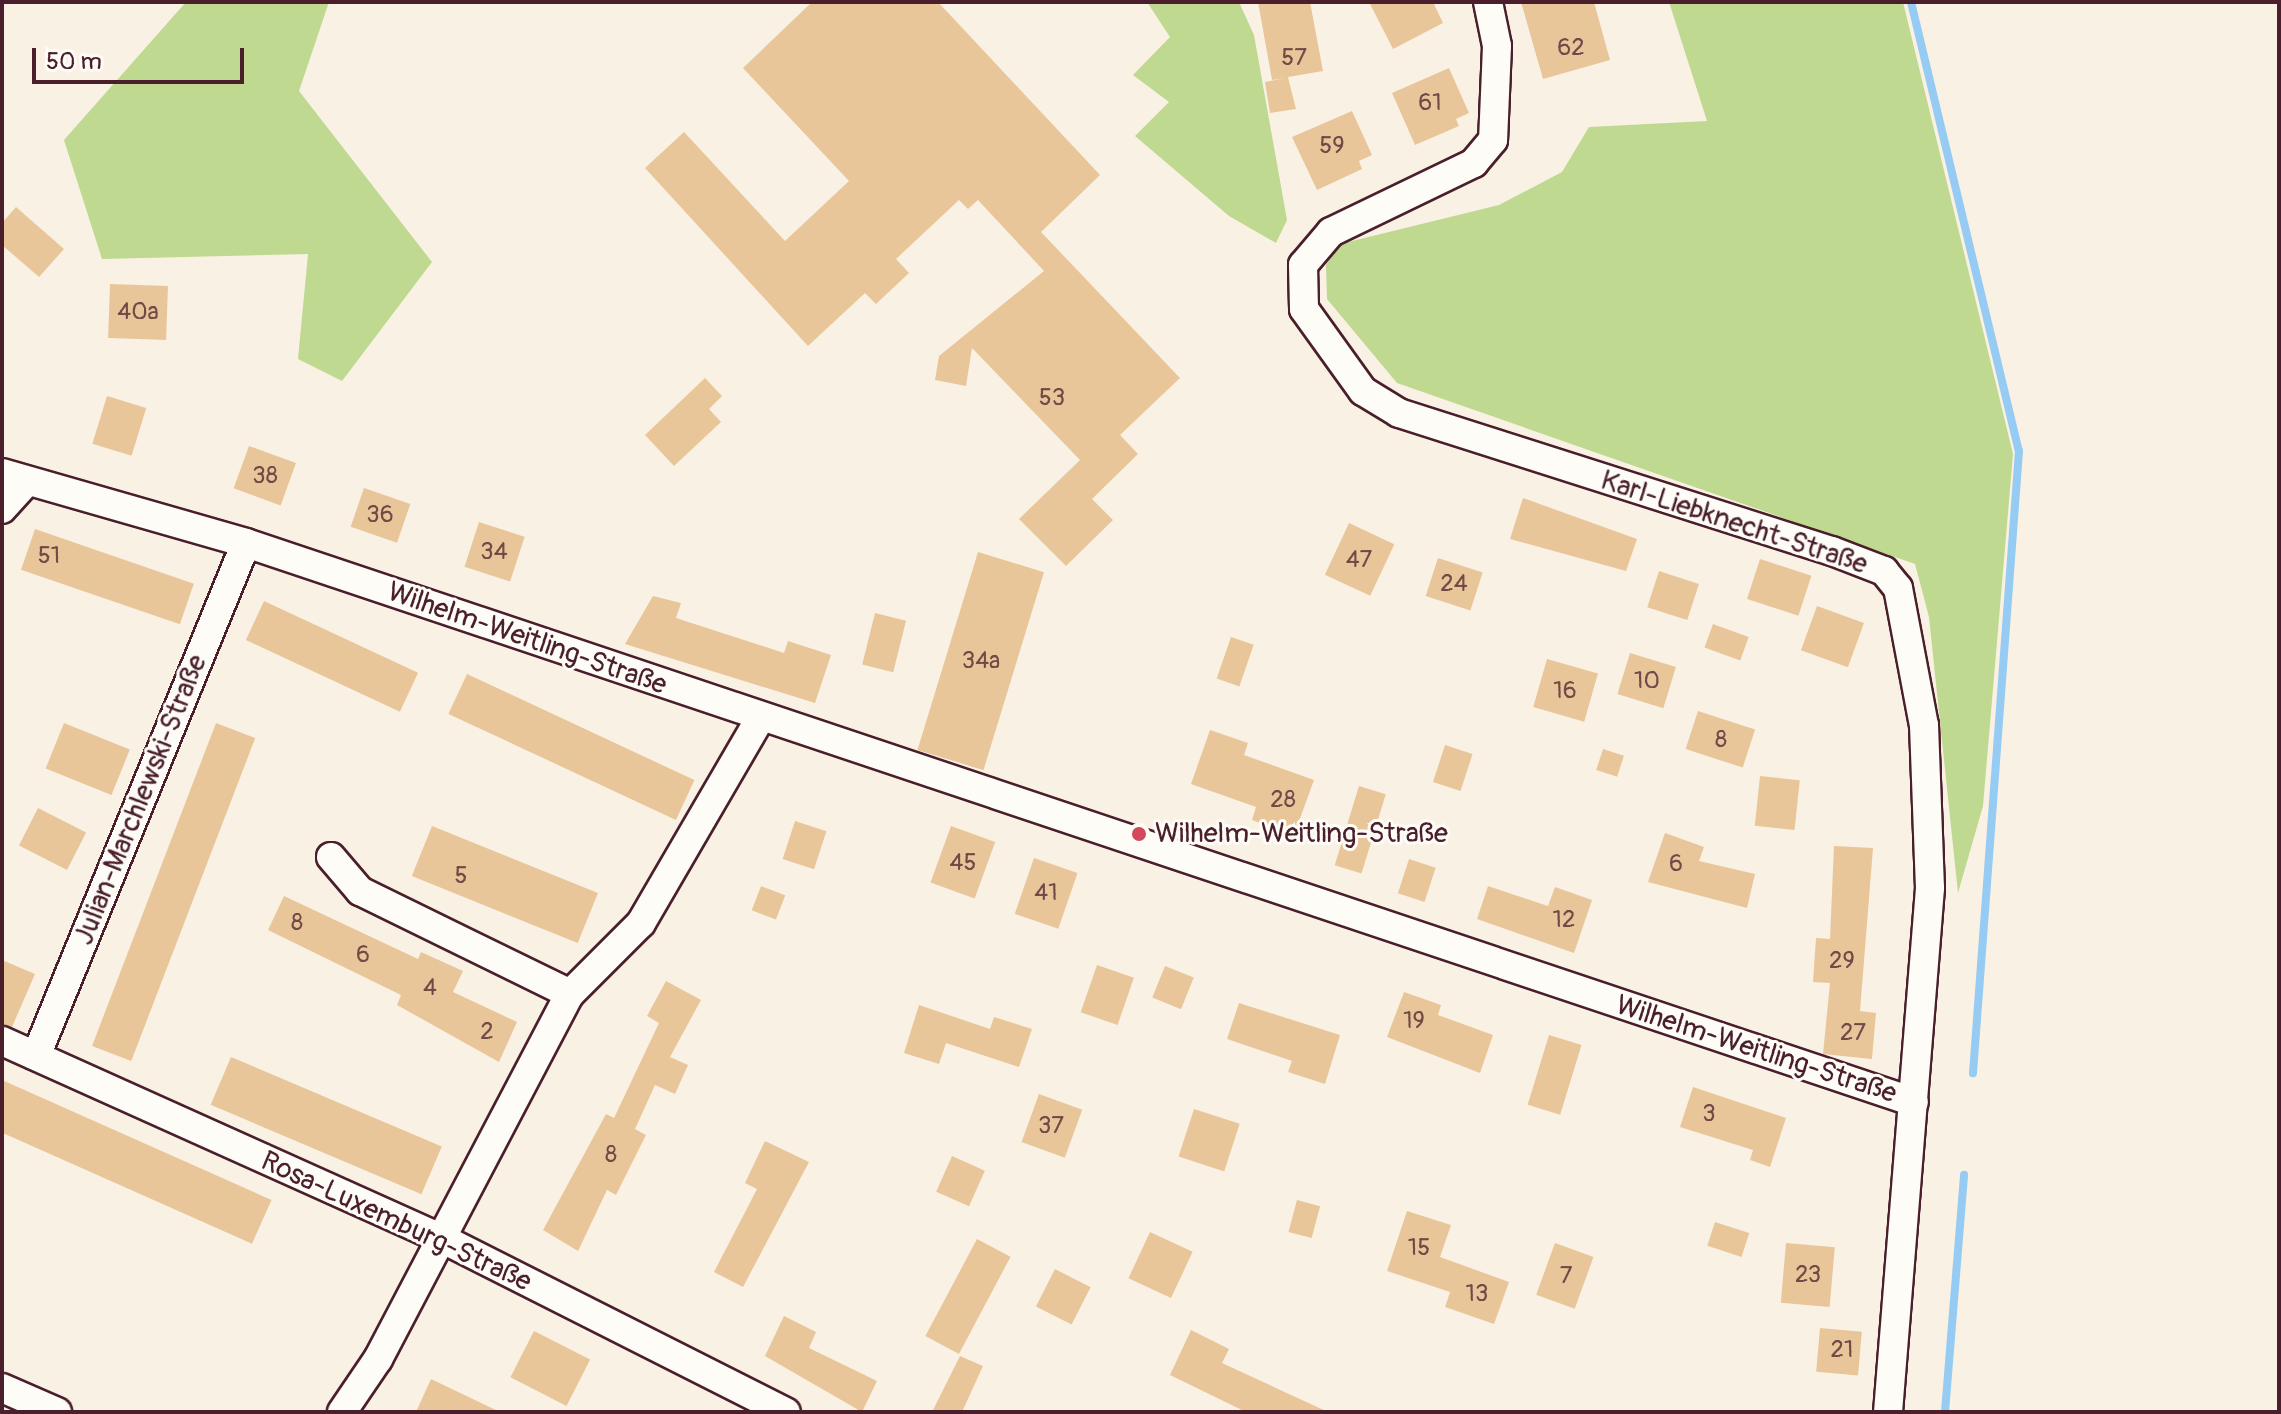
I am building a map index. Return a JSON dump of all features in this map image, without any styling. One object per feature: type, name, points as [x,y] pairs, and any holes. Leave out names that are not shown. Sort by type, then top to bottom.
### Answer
[{"type":"street","name":"Karl-Liebknecht-Straße","points":[[1488,2],[1497,46],[1493,140],[1474,163],[1331,232],[1303,265],[1304,309],[1363,391],[1399,413],[1832,551],[1884,571],[1898,588],[1924,725],[1930,817],[1914,1102],[1888,1412]]},
{"type":"street","name":"Wilhelm-Weitling-Straße","points":[[15,477],[246,543],[1914,1102]]},
{"type":"street","points":[[2,509],[15,477]]},
{"type":"street","name":"Julian-Marchlewski-Straße","points":[[36,1056],[246,543]]},
{"type":"street","points":[[342,1412],[443,1239],[570,994],[641,923],[761,717]]},
{"type":"street","points":[[331,857],[360,891],[570,994]]},
{"type":"street","name":"Rosa-Luxemburg-Straße","points":[[2,1041],[443,1239],[786,1412]]},
{"type":"street","points":[[2,1388],[57,1412]]},
{"type":"green space","points":[[186,2],[329,2],[299,91],[432,262],[342,381],[298,359],[308,254],[102,259],[64,140]]},
{"type":"green space","points":[[1147,2],[1239,2],[1254,35],[1287,220],[1276,243],[1229,216],[1135,136],[1169,102],[1133,75],[1170,37]]},
{"type":"green space","points":[[1669,2],[1903,2],[2013,454],[1983,806],[1958,893],[1929,617],[1915,564],[1397,383],[1327,299],[1326,265],[1340,244],[1499,205],[1562,172],[1589,127],[1707,121]]},
{"type":"building","points":[[812,2],[938,2],[1100,175],[1041,232],[1180,378],[1120,435],[1138,454],[1092,499],[1113,520],[1066,566],[1019,519],[1080,460],[972,348],[966,386],[935,380],[939,356],[1044,271],[978,200],[968,209],[959,200],[896,259],[909,273],[876,304],[865,293],[808,346],[645,168],[684,132],[785,241],[849,181],[743,68]]},
{"type":"building","points":[[1258,2],[1310,2],[1323,71],[1288,77],[1296,109],[1270,113],[1265,82],[1286,78],[1272,80]]},
{"type":"building","points":[[1369,2],[1433,2],[1443,23],[1393,49]]},
{"type":"building","points":[[1521,2],[1594,2],[1610,60],[1543,79]]},
{"type":"building","points":[[1449,68],[1469,113],[1456,119],[1459,126],[1415,145],[1392,93]]},
{"type":"building","points":[[1352,111],[1372,155],[1359,161],[1362,169],[1317,190],[1292,137]]},
{"type":"building","points":[[16,207],[64,249],[39,277],[2,245],[2,223]]},
{"type":"building","points":[[110,284],[168,286],[166,340],[108,338]]},
{"type":"building","points":[[705,378],[722,396],[709,409],[721,422],[674,466],[645,435]]},
{"type":"building","points":[[107,396],[146,408],[132,456],[92,444]]},
{"type":"building","points":[[249,446],[296,463],[281,505],[234,488]]},
{"type":"building","points":[[364,488],[410,504],[397,543],[351,527]]},
{"type":"building","points":[[1523,498],[1637,539],[1626,571],[1510,539]]},
{"type":"building","points":[[479,522],[525,537],[510,582],[464,567]]},
{"type":"building","points":[[1349,523],[1394,544],[1370,596],[1325,575]]},
{"type":"building","points":[[35,529],[194,584],[180,624],[21,570]]},
{"type":"building","points":[[978,552],[1044,572],[983,770],[917,750]]},
{"type":"building","points":[[1438,558],[1483,573],[1470,611],[1426,596]]},
{"type":"building","points":[[1760,559],[1811,576],[1798,616],[1747,599]]},
{"type":"building","points":[[1659,571],[1699,584],[1687,620],[1647,607]]},
{"type":"building","points":[[653,596],[681,603],[676,618],[784,653],[788,641],[831,655],[815,703],[625,644]]},
{"type":"building","points":[[264,601],[418,673],[400,712],[246,640]]},
{"type":"building","points":[[1817,606],[1864,623],[1848,667],[1801,650]]},
{"type":"building","points":[[875,613],[906,621],[893,672],[862,664]]},
{"type":"building","points":[[1713,624],[1749,637],[1740,660],[1704,647]]},
{"type":"building","points":[[1231,637],[1254,645],[1239,686],[1217,679]]},
{"type":"building","points":[[1630,653],[1676,667],[1663,708],[1617,694]]},
{"type":"building","points":[[1547,659],[1598,674],[1584,722],[1533,707]]},
{"type":"building","points":[[467,674],[694,780],[676,820],[448,714]]},
{"type":"building","points":[[1698,711],[1755,730],[1743,768],[1686,749]]},
{"type":"building","points":[[64,723],[130,750],[111,795],[46,768]]},
{"type":"building","points":[[216,723],[255,738],[131,1061],[92,1046]]},
{"type":"building","points":[[1210,730],[1248,743],[1244,755],[1314,780],[1294,835],[1252,820],[1256,807],[1191,784]]},
{"type":"building","points":[[1445,745],[1473,754],[1461,791],[1433,782]]},
{"type":"building","points":[[1603,749],[1624,756],[1617,777],[1596,770]]},
{"type":"building","points":[[1760,776],[1800,780],[1795,830],[1755,826]]},
{"type":"building","points":[[1359,786],[1386,794],[1362,874],[1335,865]]},
{"type":"building","points":[[38,808],[86,833],[67,870],[19,845]]},
{"type":"building","points":[[795,821],[826,831],[814,869],[783,859]]},
{"type":"building","points":[[432,826],[598,893],[578,943],[412,876]]},
{"type":"building","points":[[951,826],[995,842],[975,898],[930,882]]},
{"type":"building","points":[[1665,833],[1704,847],[1699,861],[1755,874],[1747,908],[1648,882]]},
{"type":"building","points":[[1834,846],[1873,848],[1860,1011],[1876,1013],[1872,1059],[1823,1054],[1830,983],[1813,982],[1816,938],[1830,939]]},
{"type":"building","points":[[1034,858],[1077,873],[1058,929],[1015,914]]},
{"type":"building","points":[[1409,859],[1436,868],[1425,902],[1398,893]]},
{"type":"building","points":[[761,886],[785,895],[776,920],[752,910]]},
{"type":"building","points":[[1488,886],[1548,906],[1555,887],[1592,900],[1574,953],[1477,919]]},
{"type":"building","points":[[284,896],[418,959],[421,952],[463,971],[453,992],[517,1022],[499,1062],[397,1005],[401,995],[268,930]]},
{"type":"building","points":[[2,960],[35,974],[12,1027],[2,1024]]},
{"type":"building","points":[[1097,965],[1134,978],[1118,1025],[1081,1012]]},
{"type":"building","points":[[1165,966],[1194,978],[1181,1009],[1152,998]]},
{"type":"building","points":[[666,981],[701,1000],[670,1057],[688,1065],[675,1094],[655,1085],[635,1129],[646,1135],[616,1195],[607,1190],[578,1251],[543,1230],[606,1114],[614,1118],[659,1023],[647,1016]]},
{"type":"building","points":[[1404,992],[1441,1005],[1438,1015],[1493,1035],[1480,1073],[1387,1037]]},
{"type":"building","points":[[1239,1003],[1340,1035],[1325,1084],[1288,1072],[1292,1061],[1227,1039]]},
{"type":"building","points":[[919,1005],[990,1029],[994,1017],[1032,1029],[1019,1067],[946,1043],[939,1064],[904,1053]]},
{"type":"building","points":[[1549,1035],[1582,1045],[1560,1115],[1528,1105]]},
{"type":"building","points":[[231,1057],[442,1146],[421,1194],[211,1105]]},
{"type":"building","points":[[2,1080],[271,1200],[252,1244],[2,1133]]},
{"type":"building","points":[[1693,1087],[1786,1118],[1770,1167],[1750,1160],[1753,1150],[1680,1127]]},
{"type":"building","points":[[1039,1094],[1082,1110],[1065,1158],[1022,1142]]},
{"type":"building","points":[[1194,1109],[1240,1124],[1224,1171],[1179,1157]]},
{"type":"building","points":[[765,1141],[809,1162],[743,1287],[714,1272],[757,1189],[745,1183]]},
{"type":"building","points":[[952,1156],[985,1171],[969,1206],[936,1192]]},
{"type":"building","points":[[1297,1200],[1320,1206],[1312,1238],[1288,1232]]},
{"type":"building","points":[[1407,1211],[1451,1225],[1440,1257],[1509,1282],[1494,1324],[1445,1307],[1450,1292],[1387,1271]]},
{"type":"building","points":[[1715,1222],[1749,1233],[1742,1257],[1707,1246]]},
{"type":"building","points":[[1150,1232],[1193,1252],[1171,1298],[1128,1278]]},
{"type":"building","points":[[977,1239],[1011,1257],[959,1354],[925,1336]]},
{"type":"building","points":[[1555,1243],[1594,1257],[1575,1309],[1536,1295]]},
{"type":"building","points":[[1786,1243],[1835,1247],[1830,1307],[1781,1303]]},
{"type":"building","points":[[1055,1269],[1091,1287],[1072,1325],[1036,1306]]},
{"type":"building","points":[[784,1316],[816,1332],[809,1348],[877,1381],[862,1412],[765,1356]]},
{"type":"building","points":[[1820,1328],[1862,1332],[1858,1375],[1816,1372]]},
{"type":"building","points":[[1191,1330],[1229,1349],[1222,1363],[1328,1412],[1246,1412],[1170,1375]]},
{"type":"building","points":[[534,1331],[590,1360],[567,1406],[510,1377]]},
{"type":"building","points":[[960,1356],[983,1366],[962,1412],[932,1412]]},
{"type":"building","points":[[431,1379],[500,1412],[416,1412]]},
{"type":"waterway","points":[[1911,2],[2019,451],[1973,1073]]},
{"type":"waterway","points":[[1945,1412],[1964,1175]]},
{"type":"place","name":"Wilhelm-Weitling-Straße","points":[[1139,834]]}]
